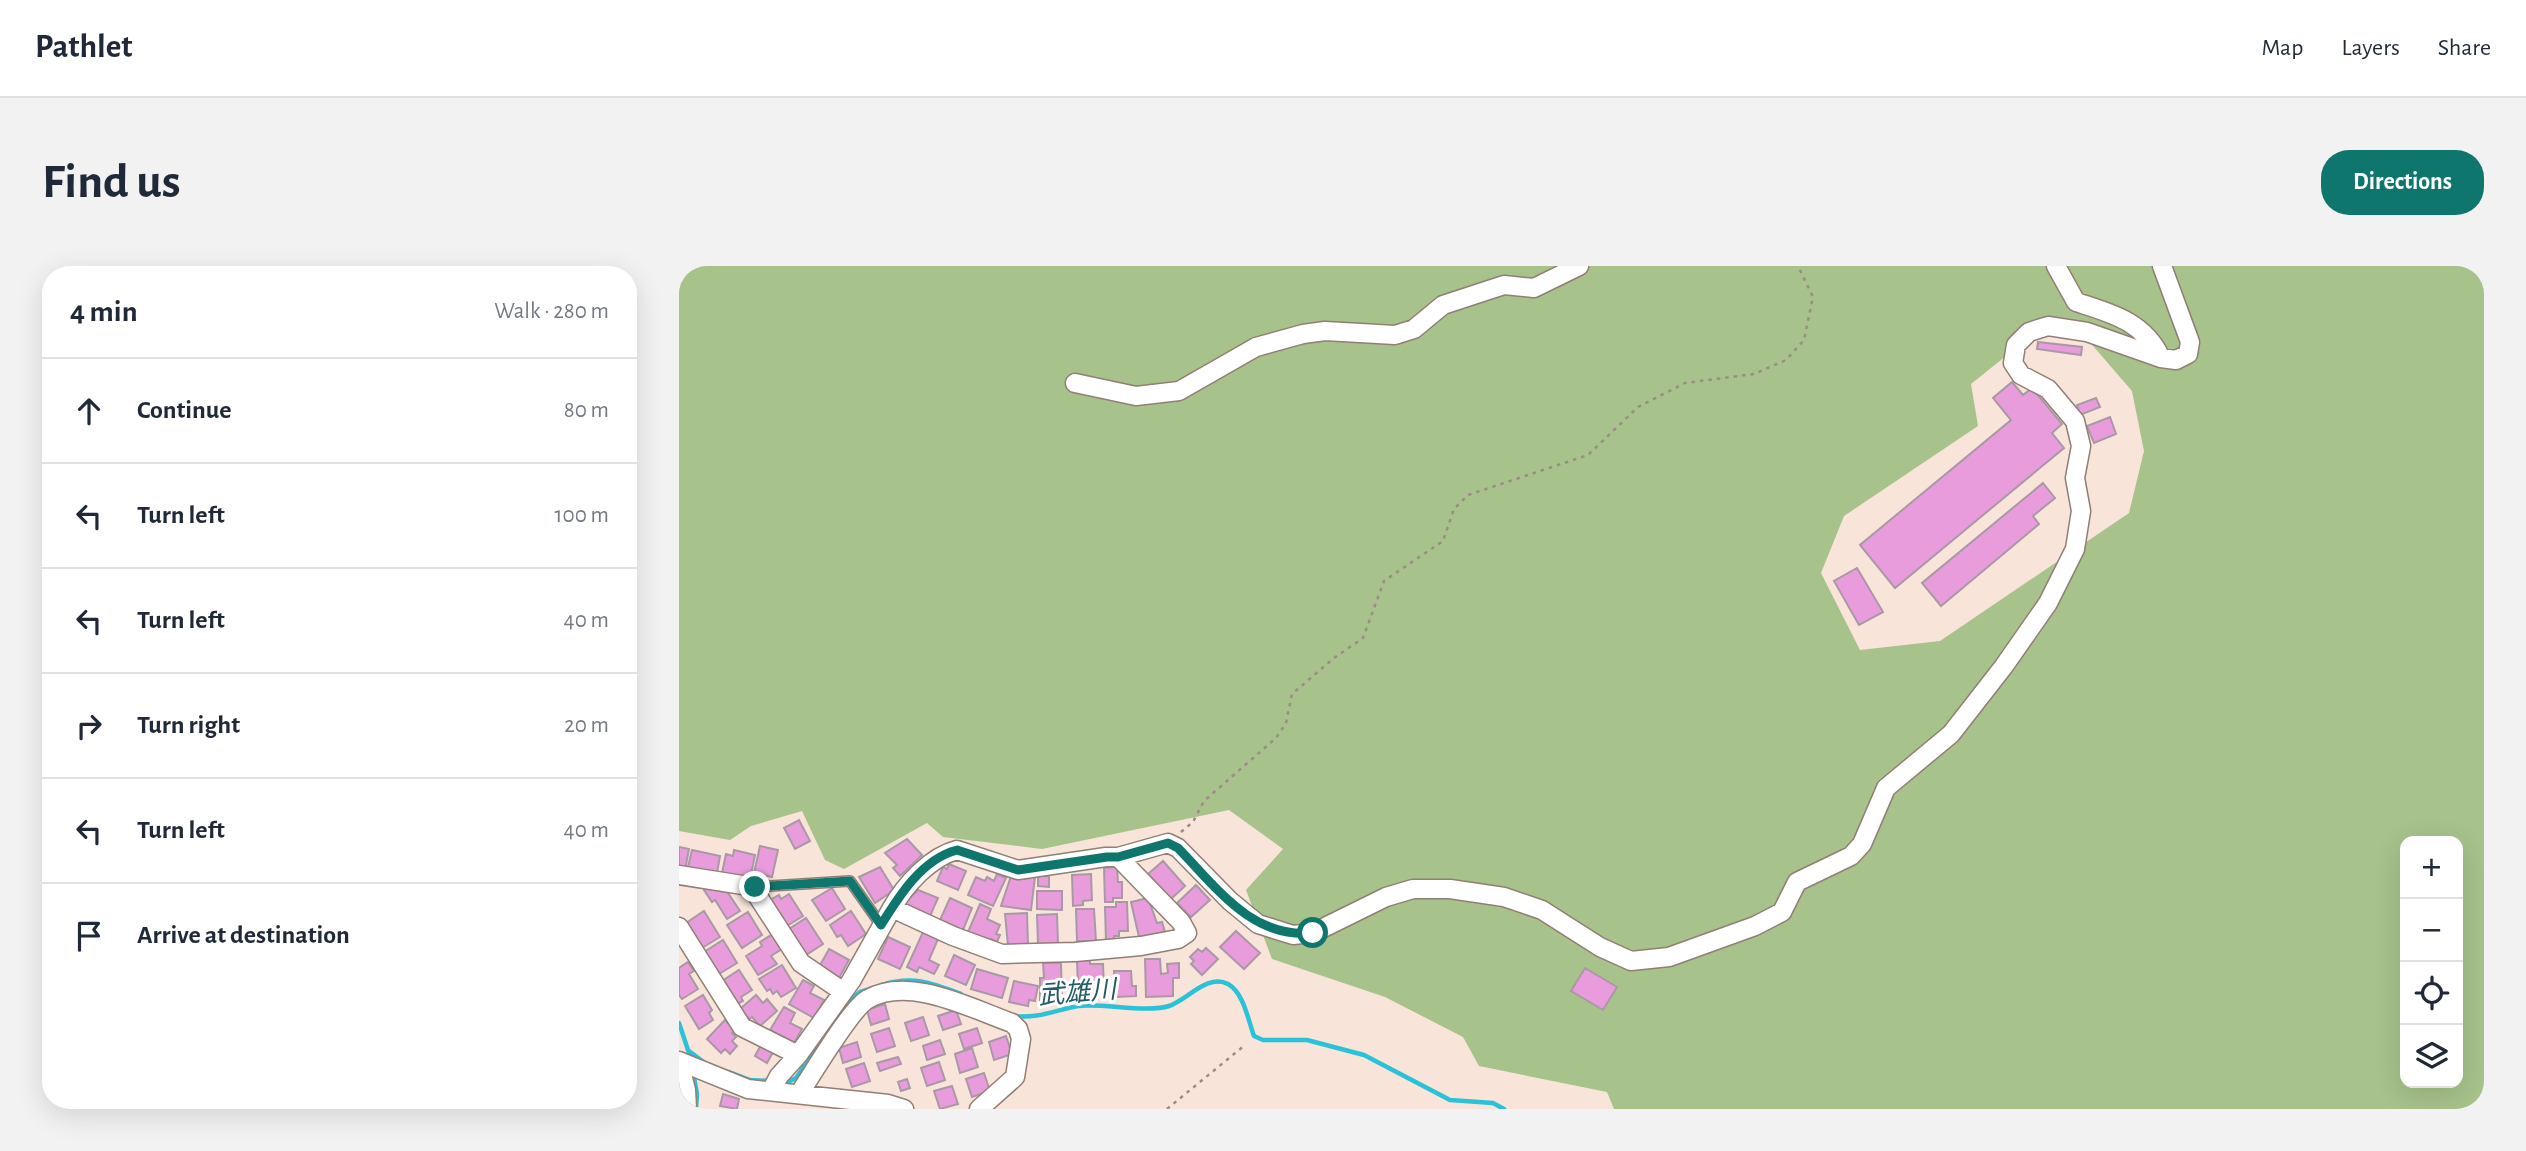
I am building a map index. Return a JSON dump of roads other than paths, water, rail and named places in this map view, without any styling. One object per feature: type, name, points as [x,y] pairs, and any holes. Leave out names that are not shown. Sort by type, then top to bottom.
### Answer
[{"type":"street","points":[[1075,383],[1136,396],[1179,391],[1257,347],[1303,334],[1325,331],[1395,335],[1414,329],[1443,305],[1504,285],[1534,288],[1579,266]]},
{"type":"street","points":[[2056,266],[2076,302],[2127,319],[2157,350],[2161,358]]},
{"type":"street","points":[[775,1084],[851,981],[900,893],[926,867],[946,853],[957,850],[1018,870],[1118,857],[1168,843],[1178,848],[1230,901],[1258,924],[1293,935],[1313,933],[1386,897],[1413,889],[1450,889],[1504,897],[1542,910],[1600,947],[1631,961],[1669,957],[1755,926],[1782,912],[1797,882],[1851,856],[1862,844],[1886,788],[1951,734],[2004,666],[2048,603],[2075,550],[2081,511],[2075,478],[2081,446],[2075,421],[2048,389],[2021,374],[2013,363],[2016,345],[2029,332],[2048,326],[2087,332],[2161,358],[2175,360],[2188,354],[2190,342],[2162,266]]},
{"type":"street","points":[[891,908],[953,936],[1002,954],[1075,952],[1140,946],[1178,940],[1187,933],[1181,922],[1118,857]]},
{"type":"street","points":[[679,875],[755,887],[755,892],[801,963],[842,992]]},
{"type":"street","points":[[679,927],[742,1027],[797,1055]]},
{"type":"street","points":[[799,1094],[853,1013],[867,999],[893,990],[930,994],[1012,1023],[1018,1029],[1021,1040],[1015,1077],[979,1109]]},
{"type":"street","points":[[681,1063],[748,1088],[775,1084],[799,1094],[887,1104],[904,1109]]},
{"type":"street","points":[[681,1063],[687,1109]]},
{"type":"lane","points":[[755,887],[850,881],[881,925]]},
{"type":"waterway","name":"武雄川","points":[[882,985],[913,981],[961,994]]},
{"type":"waterway","name":"武雄川","points":[[1014,1016],[1039,1015],[1088,1005],[1160,1008],[1176,1003],[1205,985],[1220,982],[1228,984],[1238,994],[1254,1036],[1263,1040],[1307,1040],[1364,1055],[1450,1100],[1493,1103],[1504,1109]]},
{"type":"waterway","name":"武雄川","points":[[780,1082],[796,1078],[851,1000],[860,992],[870,989]]},
{"type":"waterway","name":"武雄川","points":[[679,1023],[689,1053]]},
{"type":"waterway","name":"武雄川","points":[[689,1051],[705,1063]]},
{"type":"waterway","points":[[693,1072],[697,1094],[696,1109]]},
{"type":"waterway","name":"武雄川","points":[[729,1072],[750,1080],[772,1081]]}]
